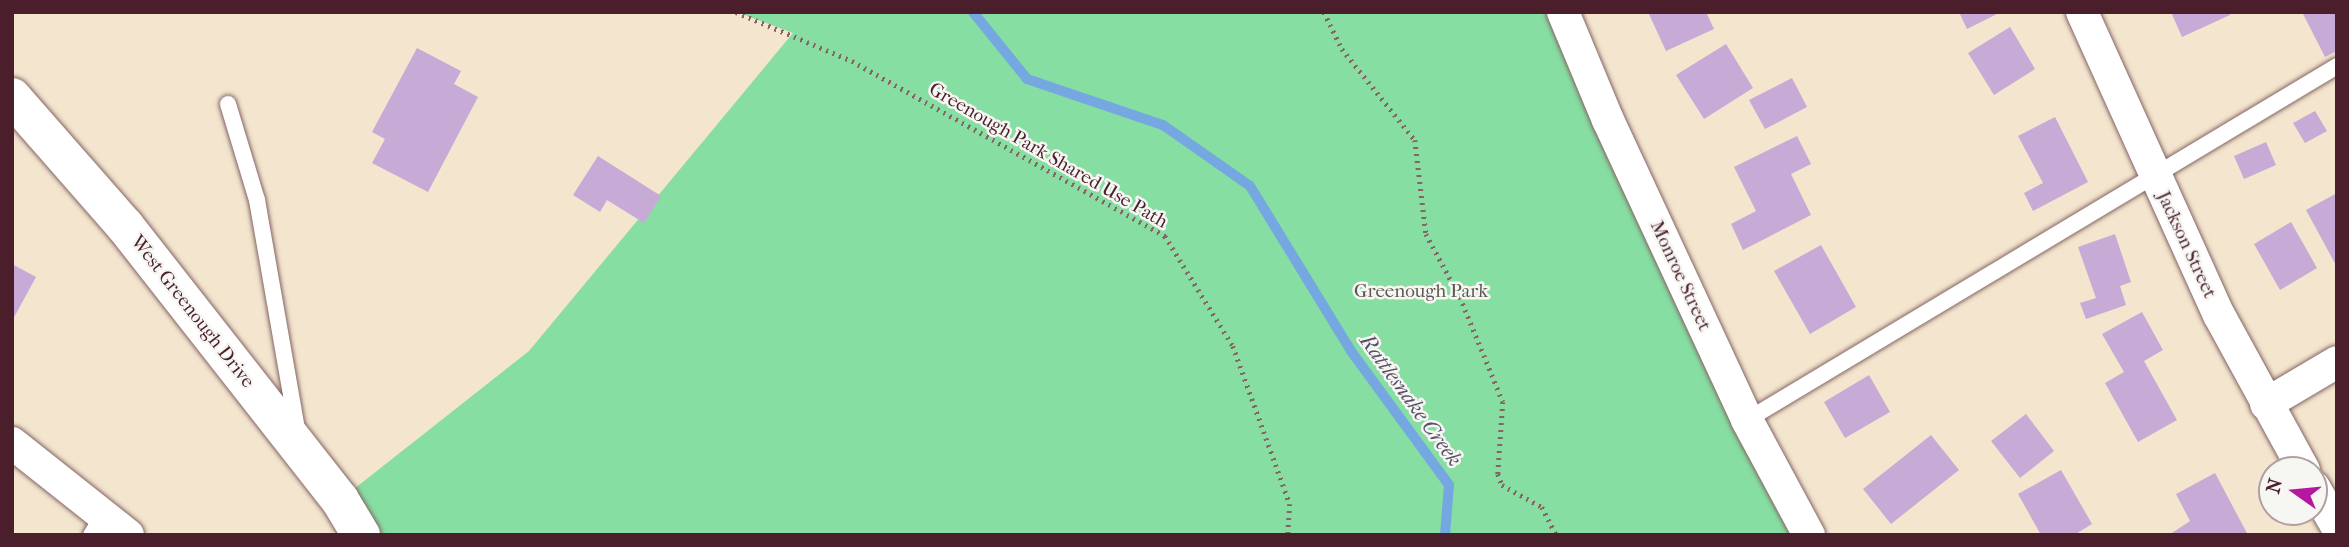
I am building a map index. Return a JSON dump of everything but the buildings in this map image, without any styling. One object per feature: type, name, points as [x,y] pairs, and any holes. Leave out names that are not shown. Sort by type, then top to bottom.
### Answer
[{"type":"street","name":"Monroe Street","points":[[1563,12],[1608,120],[1747,420],[1808,535]]},
{"type":"street","name":"Jackson Street","points":[[2082,12],[2218,316],[2296,456]]},
{"type":"street","name":"West Greenough Drive","points":[[12,97],[125,226],[340,500],[361,535]]},
{"type":"street","points":[[2266,404],[2337,362]]},
{"type":"street","points":[[12,443],[98,524],[128,535]]},
{"type":"street","points":[[2328,511],[2337,527]]},
{"type":"lane","points":[[1747,420],[2337,66]]},
{"type":"lane","points":[[228,104],[257,200],[301,452]]},
{"type":"path","points":[[1324,12],[1342,49],[1415,140],[1426,234],[1460,298],[1503,402],[1498,474],[1502,485],[1542,507],[1556,535]]},
{"type":"path","name":"Greenough Park Shared Use Path","points":[[738,13],[852,61],[1165,236],[1233,346],[1290,504],[1289,535]]},
{"type":"green space","name":"Greenough Park","points":[[736,12],[1563,12],[1809,535],[361,535],[340,500],[529,351],[793,33]]},
{"type":"waterway","name":"Rattlesnake Creek","points":[[973,12],[1027,79],[1163,125],[1250,186],[1351,351],[1449,485],[1445,535]]}]
